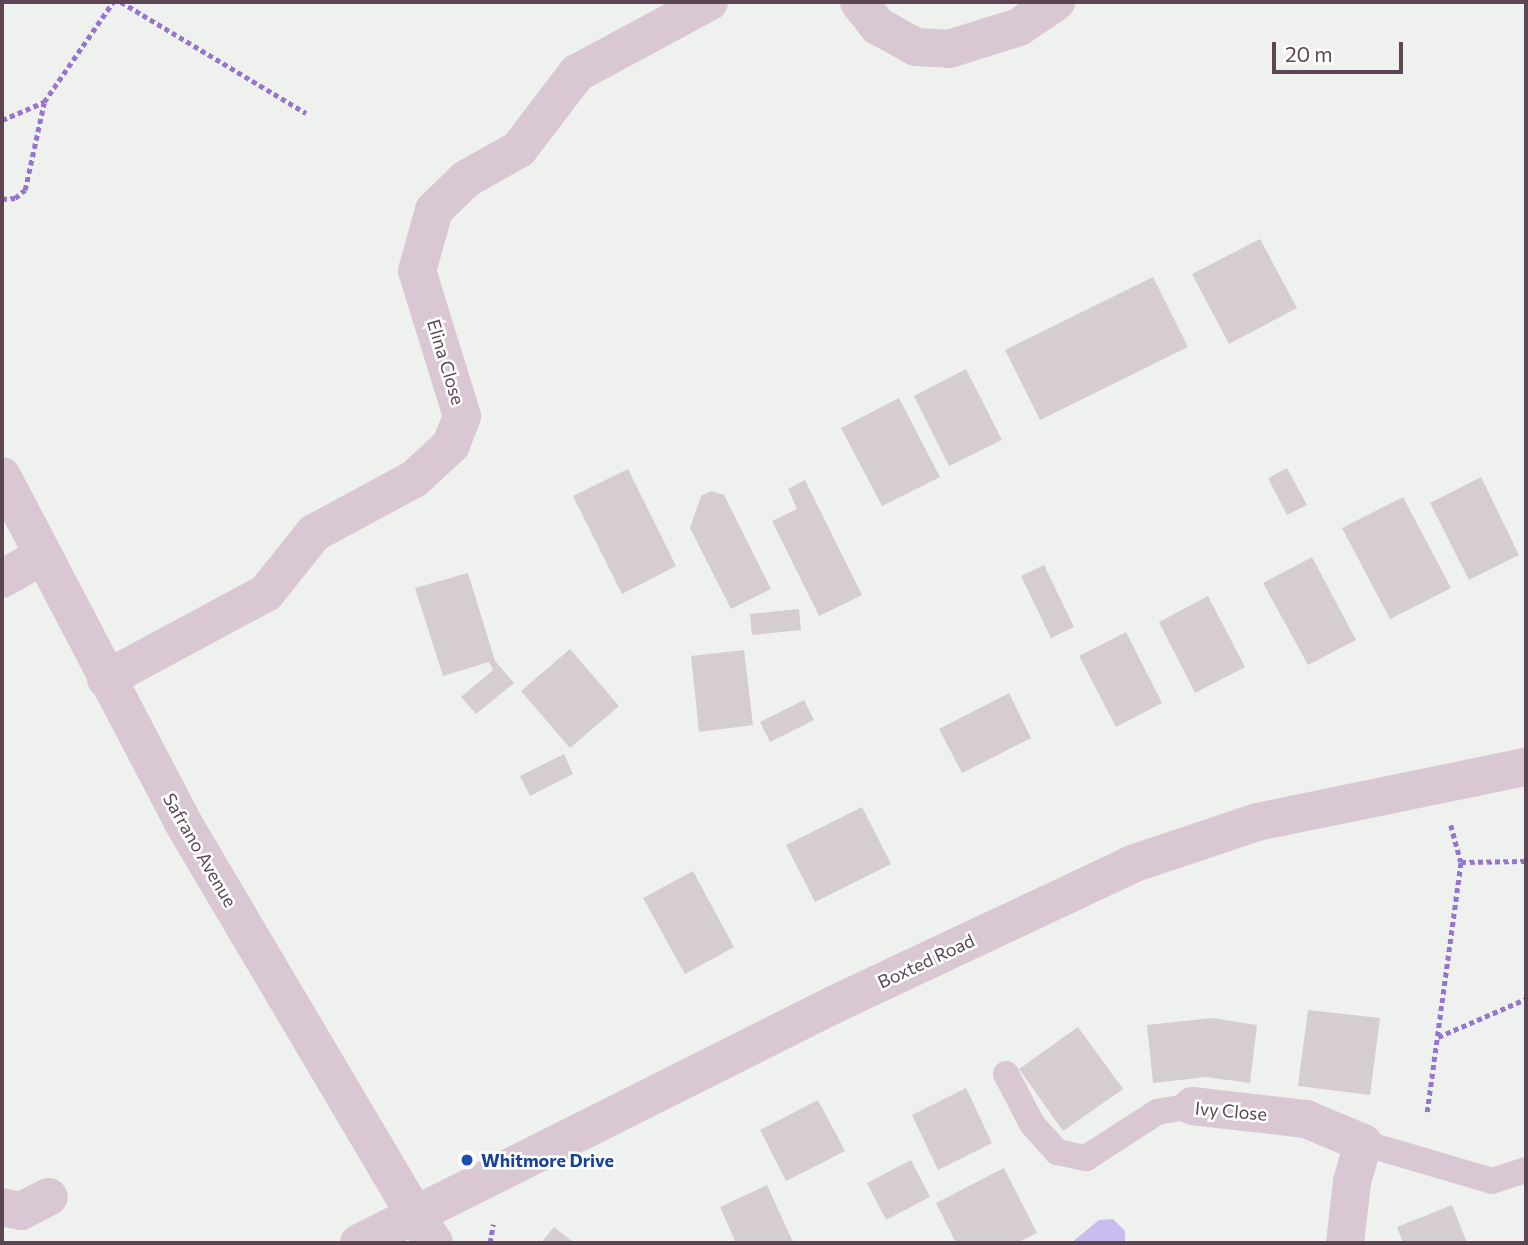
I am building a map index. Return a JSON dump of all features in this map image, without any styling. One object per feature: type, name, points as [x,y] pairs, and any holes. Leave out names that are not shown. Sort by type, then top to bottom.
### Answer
[{"type":"street","name":"Elina Close","points":[[106,679],[266,593],[314,533],[415,480],[451,445],[462,416],[417,271],[434,210],[466,179],[519,149],[577,73],[709,2]]},
{"type":"street","points":[[859,2],[878,26],[916,47],[949,49],[1019,27],[1056,2]]},
{"type":"street","name":"Safrano Avenue","points":[[2,476],[182,821],[424,1229]]},
{"type":"street","points":[[2,579],[42,556]]},
{"type":"street","name":"Boxted Road","points":[[359,1243],[424,1229],[834,1005],[1132,864],[1257,822],[1526,767]]},
{"type":"street","name":"Ivy Close","points":[[1192,1106],[1306,1119],[1363,1143]]},
{"type":"street","points":[[1345,1243],[1352,1182],[1363,1143]]},
{"type":"street","points":[[2,1207],[21,1211],[49,1197]]},
{"type":"lane","name":"Ivy Close","points":[[1006,1074],[1032,1124],[1057,1152],[1086,1158],[1157,1112],[1192,1106]]},
{"type":"lane","points":[[1363,1143],[1492,1181],[1526,1170]]},
{"type":"path","points":[[2,199],[15,198],[24,190],[44,102],[113,2]]},
{"type":"path","points":[[121,2],[306,113]]},
{"type":"path","points":[[2,120],[44,102]]},
{"type":"path","points":[[1427,1112],[1461,862],[1450,821]]},
{"type":"path","points":[[1461,862],[1526,861]]},
{"type":"path","points":[[1437,1038],[1526,999]]},
{"type":"shaded area","points":[[1113,1219],[1125,1231],[1125,1243],[1071,1243],[1099,1220]]},
{"type":"building","points":[[1260,239],[1297,308],[1229,344],[1192,274]]},
{"type":"building","points":[[1153,277],[1188,347],[1040,420],[1005,350]]},
{"type":"building","points":[[966,369],[1002,440],[949,466],[914,396]]},
{"type":"building","points":[[899,398],[940,477],[882,506],[841,428]]},
{"type":"building","points":[[1287,468],[1307,505],[1287,515],[1268,478]]},
{"type":"building","points":[[628,469],[676,566],[622,594],[573,496]]},
{"type":"building","points":[[1481,477],[1519,555],[1469,580],[1430,503]]},
{"type":"building","points":[[805,480],[862,595],[819,616],[772,521],[797,509],[788,489]]},
{"type":"building","points":[[711,491],[724,495],[771,589],[731,609],[690,528],[701,496]]},
{"type":"building","points":[[1403,497],[1451,588],[1390,619],[1342,528]]},
{"type":"building","points":[[1312,557],[1356,640],[1308,665],[1263,583]]},
{"type":"building","points":[[1044,565],[1074,627],[1051,638],[1021,576]]},
{"type":"building","points":[[468,573],[495,661],[514,683],[476,714],[461,697],[493,670],[489,662],[443,676],[415,588]]},
{"type":"building","points":[[1208,596],[1245,667],[1195,693],[1159,622]]},
{"type":"building","points":[[799,609],[801,630],[752,635],[750,614]]},
{"type":"building","points":[[1126,632],[1162,703],[1116,727],[1079,656]]},
{"type":"building","points":[[570,649],[619,706],[570,748],[521,691]]},
{"type":"building","points":[[744,650],[753,725],[699,732],[691,656]]},
{"type":"building","points":[[1009,693],[1031,738],[962,773],[939,729]]},
{"type":"building","points":[[804,700],[814,720],[770,742],[760,722]]},
{"type":"building","points":[[564,754],[573,774],[530,796],[520,776]]},
{"type":"building","points":[[862,807],[891,864],[815,902],[786,845]]},
{"type":"building","points":[[693,871],[734,947],[685,974],[643,898]]},
{"type":"building","points":[[1308,1010],[1380,1018],[1370,1095],[1298,1086]]},
{"type":"building","points":[[1212,1018],[1257,1025],[1250,1083],[1206,1077],[1153,1083],[1147,1025]]},
{"type":"building","points":[[1078,1027],[1123,1089],[1063,1131],[1019,1069]]},
{"type":"building","points":[[966,1088],[992,1143],[938,1170],[912,1115]]},
{"type":"building","points":[[818,1100],[845,1151],[786,1181],[760,1130]]},
{"type":"building","points":[[911,1160],[930,1197],[886,1220],[867,1183]]},
{"type":"building","points":[[1004,1168],[1037,1233],[1017,1243],[956,1243],[936,1203]]},
{"type":"building","points":[[767,1185],[793,1242],[736,1243],[720,1207]]},
{"type":"building","points":[[1452,1205],[1467,1243],[1403,1243],[1397,1227]]},
{"type":"building","points":[[554,1227],[574,1243],[541,1243]]},
{"type":"place","name":"Whitmore Drive","points":[[467,1160]]}]
